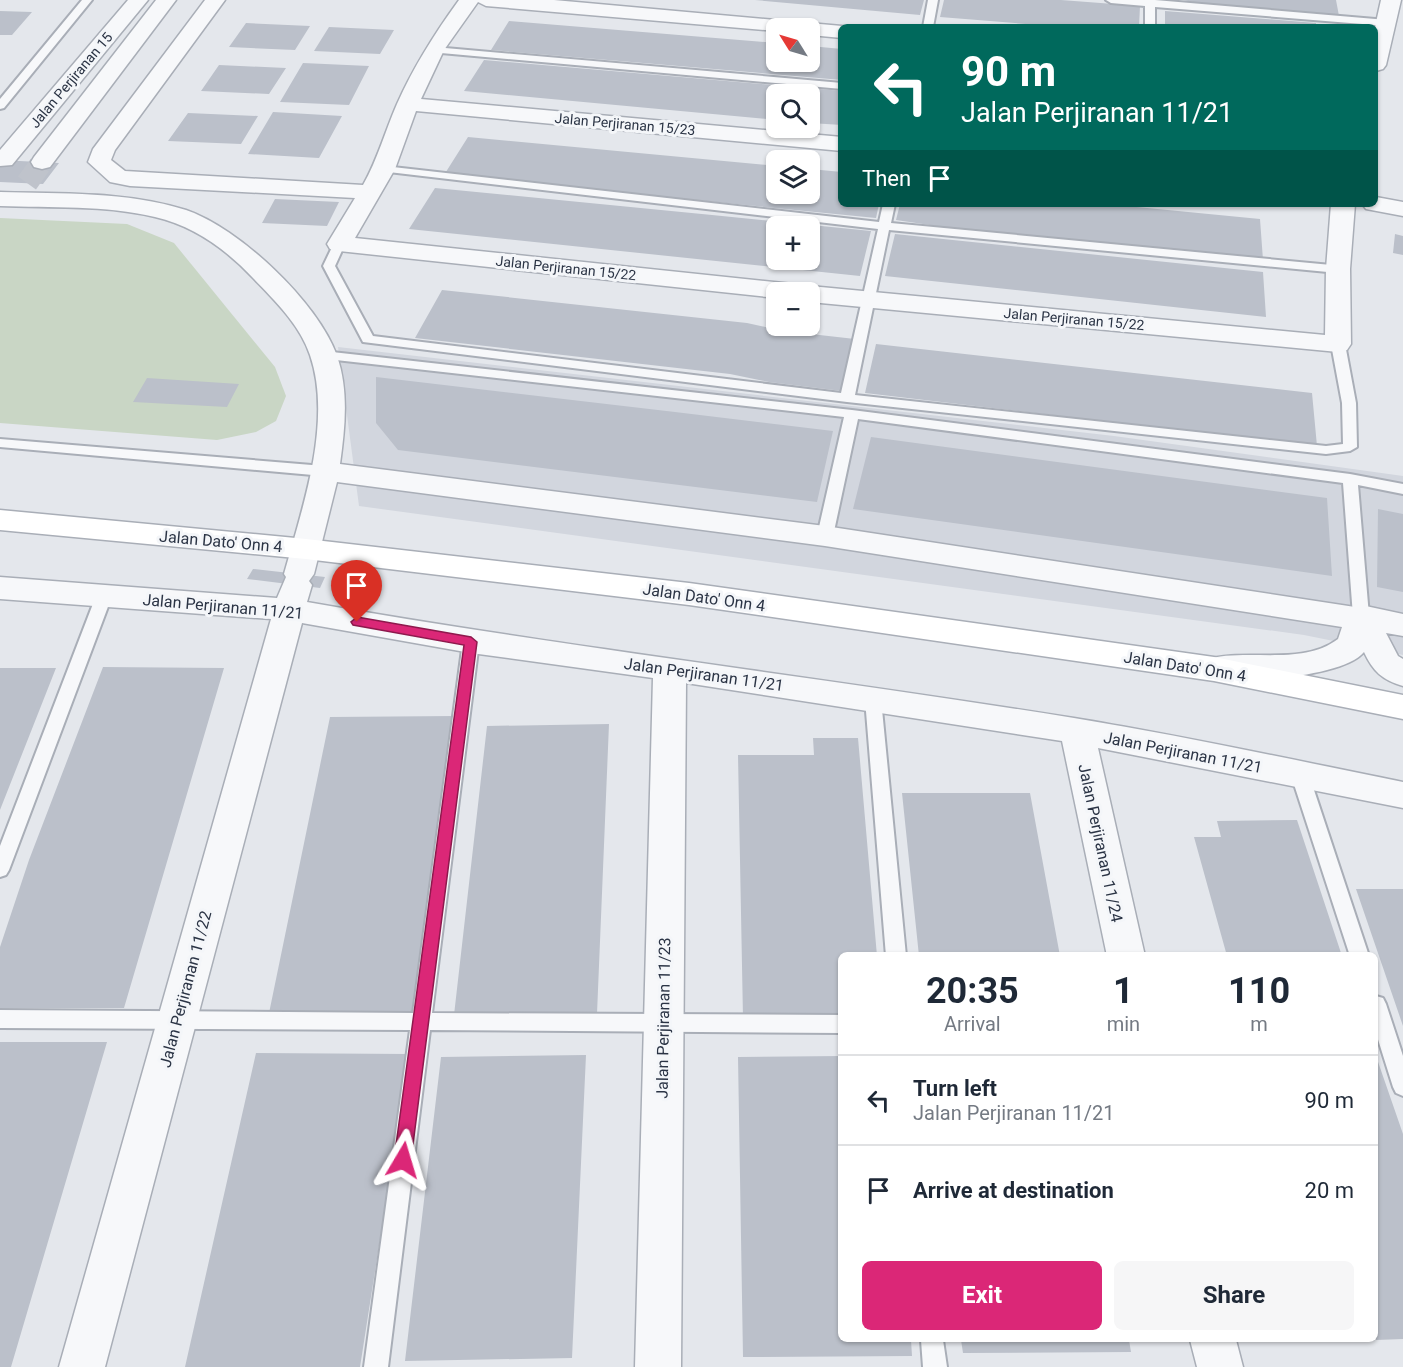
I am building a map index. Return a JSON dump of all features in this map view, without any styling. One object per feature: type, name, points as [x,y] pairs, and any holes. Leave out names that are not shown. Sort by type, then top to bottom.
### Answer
[{"type":"main road","name":"Jalan Dato' Onn 4","points":[[0,520],[298,580],[689,594],[1214,669],[1403,707]]},
{"type":"street","name":"Jalan Perjiranan 15","points":[[4,160],[138,0]]},
{"type":"street","name":"Jalan Perjiranan 15","points":[[42,162],[166,0]]},
{"type":"street","points":[[215,0],[104,149],[99,162],[118,177],[130,179],[369,192]]},
{"type":"street","points":[[339,244],[384,169],[408,104],[434,50],[469,0]]},
{"type":"street","points":[[486,0],[766,25]]},
{"type":"street","points":[[1378,57],[1391,0]]},
{"type":"street","points":[[820,30],[838,32]]},
{"type":"street","name":"Jalan Perjiranan 15/23","points":[[408,104],[838,144]]},
{"type":"street","name":"Jalan Perjiranan 11/22","points":[[14,194],[115,204],[175,215],[209,229],[243,253],[293,304],[323,355],[331,392],[329,442],[324,471],[298,580],[82,1367]]},
{"type":"street","points":[[1378,205],[1403,209]]},
{"type":"street","points":[[1338,344],[1338,269],[1343,207]]},
{"type":"street","name":"Jalan Perjiranan 15/22","points":[[339,244],[766,289]]},
{"type":"street","name":"Jalan Perjiranan 15/22","points":[[820,295],[1338,344]]},
{"type":"street","points":[[324,471],[825,536],[1361,616],[1403,625]]},
{"type":"street","name":"Jalan Perjiranan 11/21","points":[[0,588],[104,597],[298,580],[471,642],[670,669],[1077,731],[1403,795]]},
{"type":"street","points":[[1214,669],[1331,660],[1350,647],[1361,616]]},
{"type":"street","points":[[1361,616],[1386,664],[1403,674]]},
{"type":"street","name":"Jalan Perjiranan 11/23","points":[[658,1367],[670,669]]},
{"type":"street","name":"Jalan Perjiranan 11/24","points":[[1077,731],[1125,952]]},
{"type":"lane","points":[[0,106],[87,0]]},
{"type":"lane","points":[[929,24],[933,0]]},
{"type":"lane","points":[[1111,0],[1387,23]]},
{"type":"lane","points":[[1150,2],[1150,24]]},
{"type":"lane","points":[[434,50],[838,86]]},
{"type":"lane","points":[[384,169],[885,226],[1338,269]]},
{"type":"lane","points":[[847,398],[888,207]]},
{"type":"lane","points":[[339,244],[330,266],[368,339],[847,398],[1326,450],[1350,447],[1349,403],[1338,344]]},
{"type":"lane","points":[[323,355],[852,414],[1350,479],[1403,489]]},
{"type":"lane","points":[[825,536],[852,414]]},
{"type":"lane","points":[[0,443],[324,471]]},
{"type":"lane","points":[[1350,479],[1361,616]]},
{"type":"lane","points":[[0,870],[104,597]]},
{"type":"lane","points":[[376,1367],[471,642]]},
{"type":"lane","points":[[873,699],[896,952]]},
{"type":"lane","points":[[1300,775],[1359,952]]},
{"type":"lane","points":[[1378,1010],[1403,1087]]},
{"type":"lane","points":[[0,1019],[838,1024]]},
{"type":"lane","points":[[932,1342],[935,1367]]},
{"type":"shaded area","points":[[338,347],[1114,436],[1403,476],[1403,655],[1304,635],[359,506]]},
{"type":"green space","points":[[0,218],[127,224],[174,243],[275,367],[286,396],[276,421],[256,432],[217,440],[0,423]]},
{"type":"building","points":[[755,0],[924,0],[920,15]]},
{"type":"building","points":[[944,0],[1061,0],[1140,6],[1139,24],[1026,24],[940,17]]},
{"type":"building","points":[[1183,0],[1336,0],[1339,16],[1214,6]]},
{"type":"building","points":[[0,11],[32,12],[12,35],[0,35]]},
{"type":"building","points":[[1165,11],[1316,23],[1316,24],[1165,24]]},
{"type":"building","points":[[509,21],[766,42],[766,72],[820,72],[820,47],[838,49],[838,80],[491,50]]},
{"type":"building","points":[[246,23],[310,26],[295,50],[229,47]]},
{"type":"building","points":[[329,27],[394,30],[380,54],[314,51]]},
{"type":"building","points":[[484,60],[766,84],[766,119],[464,91]]},
{"type":"building","points":[[303,63],[369,66],[349,105],[280,102]]},
{"type":"building","points":[[219,65],[286,68],[269,94],[201,91]]},
{"type":"building","points":[[820,89],[838,91],[838,125],[820,124]]},
{"type":"building","points":[[273,112],[342,116],[319,158],[248,154]]},
{"type":"building","points":[[188,113],[258,116],[241,144],[168,141]]},
{"type":"building","points":[[468,137],[766,165],[766,204],[820,204],[820,170],[838,172],[838,207],[878,207],[876,218],[444,175]]},
{"type":"building","points":[[0,160],[59,163],[43,184],[0,182]]},
{"type":"building","points":[[435,188],[766,221],[766,266],[409,229]]},
{"type":"building","points":[[275,199],[339,202],[327,226],[262,223]]},
{"type":"building","points":[[899,207],[1137,207],[1260,219],[1263,260],[957,229],[896,220]]},
{"type":"building","points":[[820,226],[871,231],[860,276],[802,270],[820,270]]},
{"type":"building","points":[[895,234],[1263,272],[1266,317],[885,276]]},
{"type":"building","points":[[1395,234],[1403,236],[1403,255],[1393,253]]},
{"type":"building","points":[[442,290],[747,323],[766,327],[766,336],[820,335],[855,339],[842,391],[769,382],[730,374],[415,338]]},
{"type":"building","points":[[876,344],[1312,393],[1317,446],[865,393]]},
{"type":"building","points":[[376,377],[833,431],[817,502],[398,450],[376,423]]},
{"type":"building","points":[[147,378],[239,384],[227,407],[133,402]]},
{"type":"building","points":[[871,437],[1327,498],[1332,576],[853,509]]},
{"type":"building","points":[[1378,509],[1403,514],[1403,592],[1377,587]]},
{"type":"building","points":[[253,569],[325,577],[320,588],[247,579]]},
{"type":"building","points":[[103,667],[224,668],[124,1008],[0,1008],[0,947],[29,860]]},
{"type":"building","points":[[0,668],[56,668],[0,810]]},
{"type":"building","points":[[455,716],[416,1017],[268,1018],[330,717]]},
{"type":"building","points":[[609,724],[597,1014],[454,1015],[487,726]]},
{"type":"building","points":[[813,738],[858,738],[877,952],[838,952],[838,1017],[743,1018],[738,755],[814,755]]},
{"type":"building","points":[[902,793],[1030,793],[1059,952],[919,952]]},
{"type":"building","points":[[1297,820],[1341,952],[1226,952],[1194,837],[1221,837],[1217,821]]},
{"type":"building","points":[[1356,889],[1403,889],[1403,1026],[1378,952]]},
{"type":"building","points":[[0,1042],[107,1042],[11,1367],[0,1367]]},
{"type":"building","points":[[256,1053],[409,1054],[360,1367],[185,1367]]},
{"type":"building","points":[[586,1055],[572,1358],[405,1361],[441,1057]]},
{"type":"building","points":[[838,1056],[838,1342],[911,1342],[912,1356],[743,1357],[738,1057]]},
{"type":"building","points":[[1378,1062],[1403,1134],[1403,1339],[1378,1340]]},
{"type":"building","points":[[961,1342],[1129,1342],[1131,1352],[963,1353]]},
{"type":"tunnel","points":[[27,183],[42,162]]},
{"type":"route","points":[[357,622],[471,642],[403,1160]]}]
